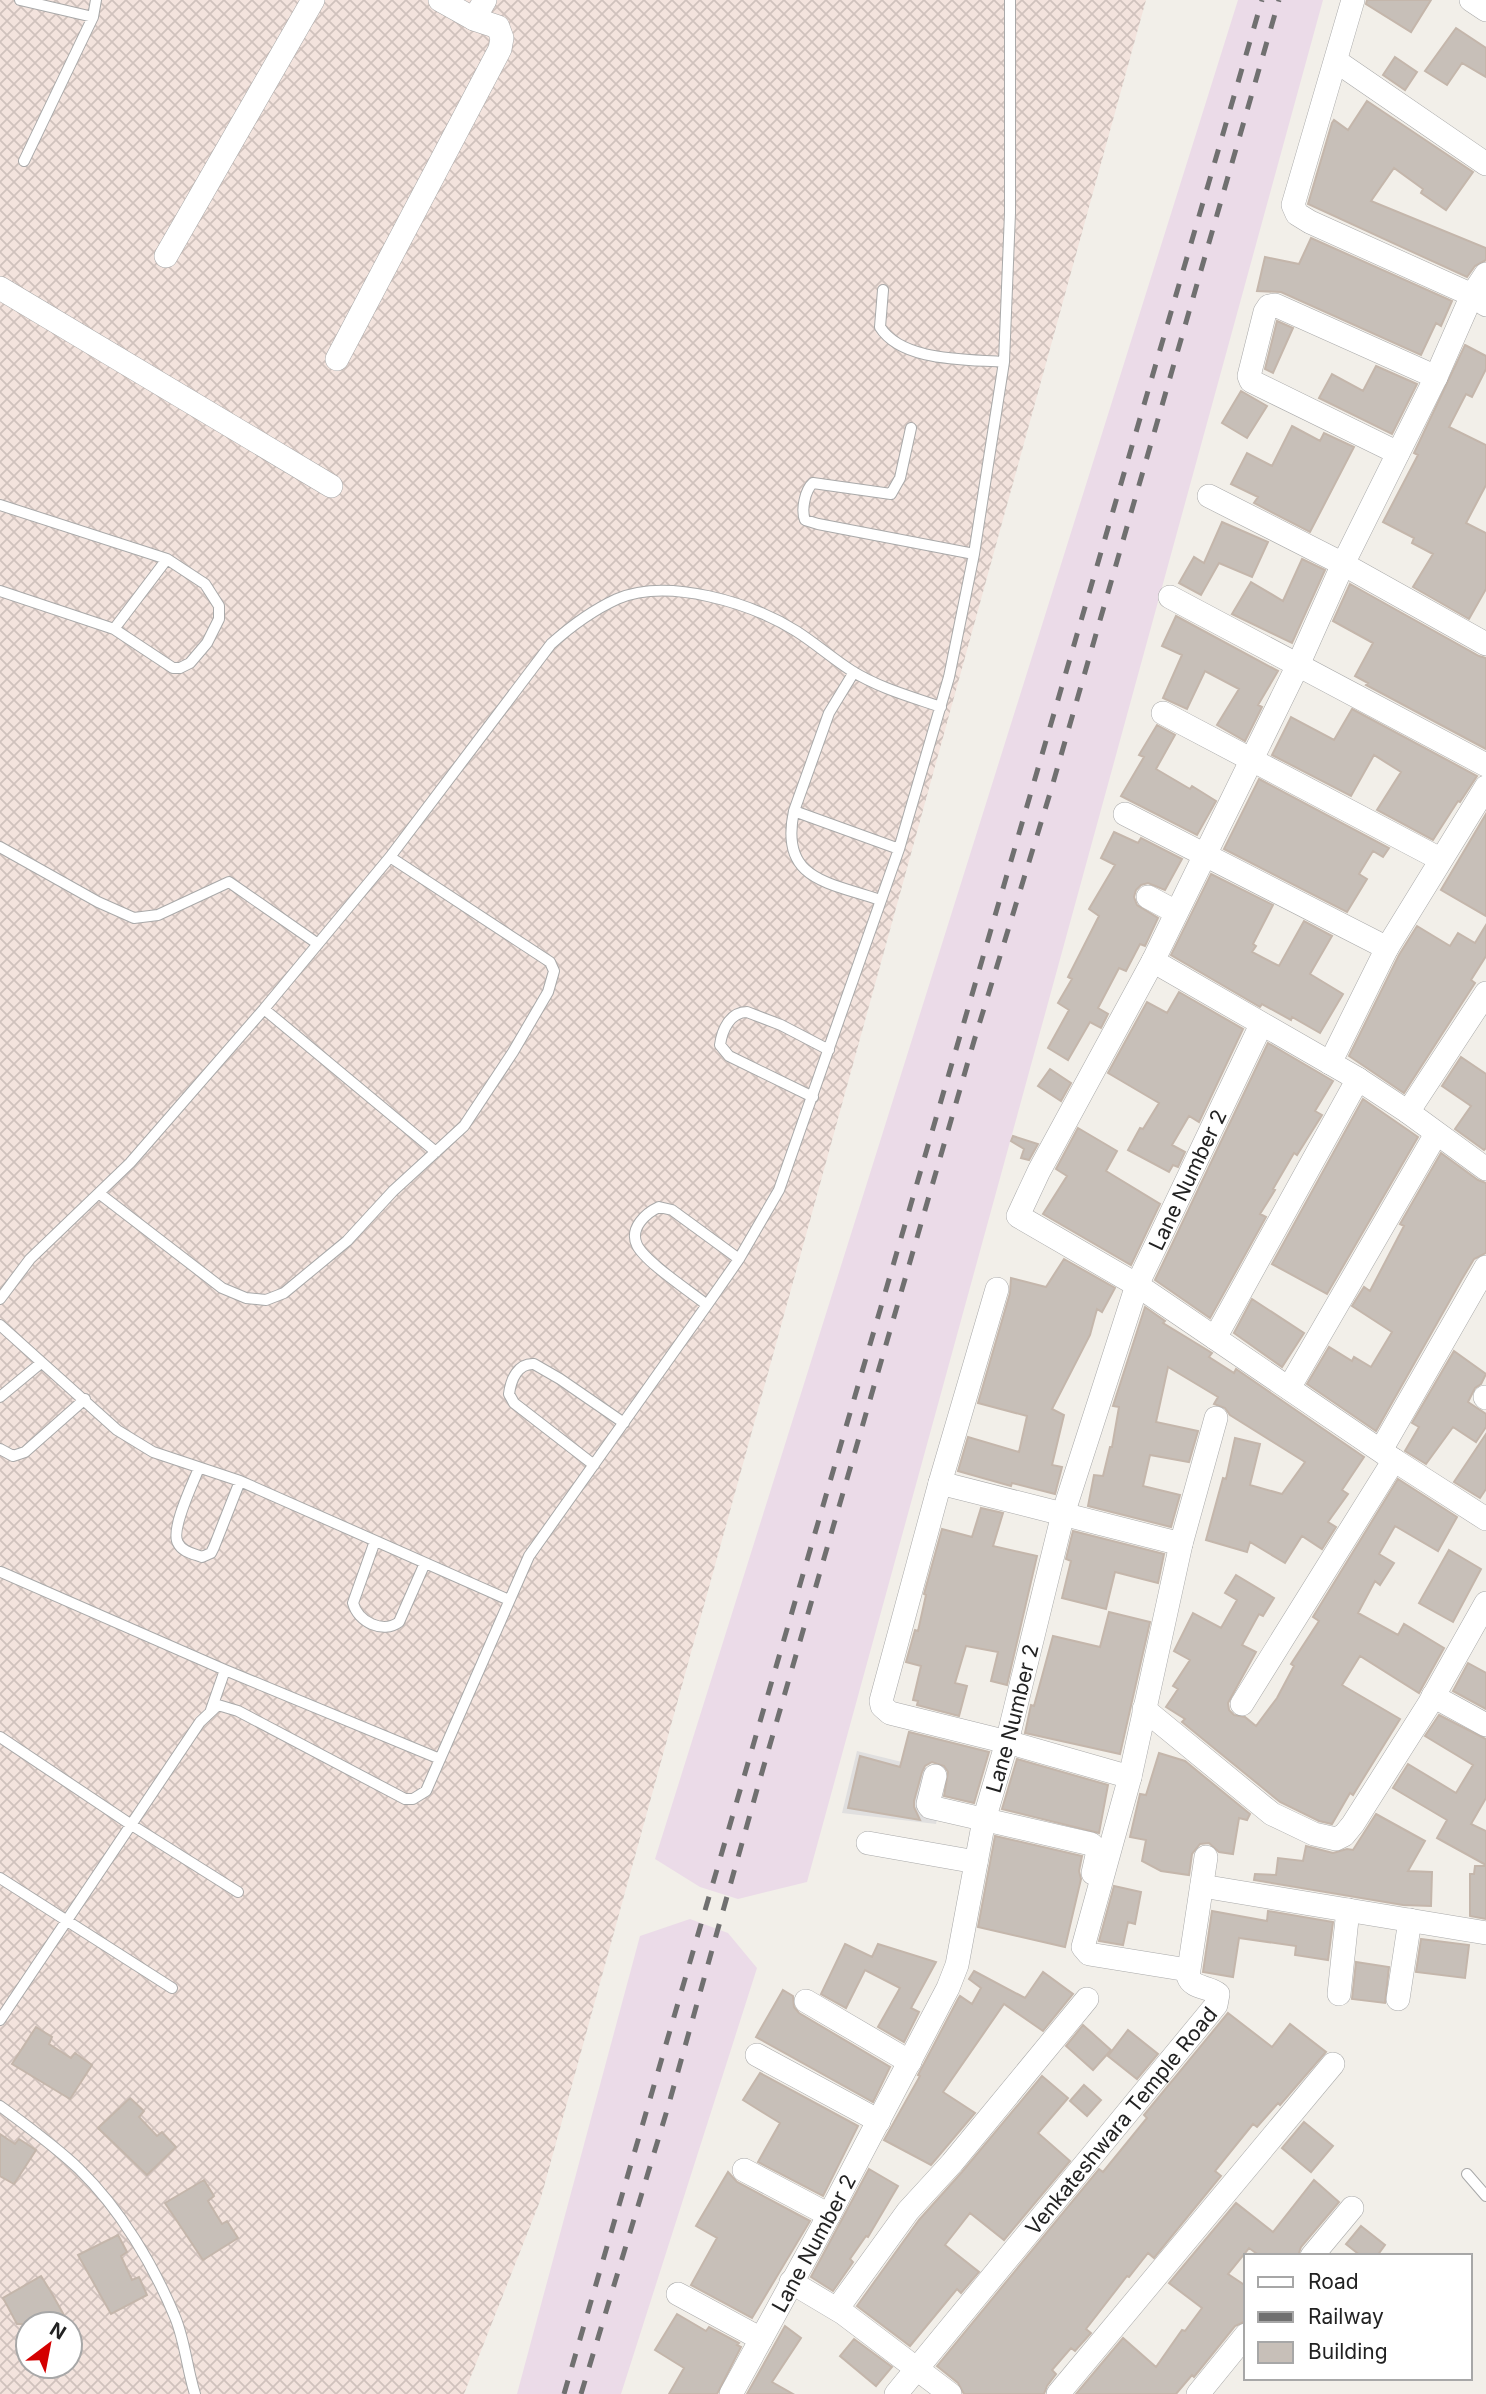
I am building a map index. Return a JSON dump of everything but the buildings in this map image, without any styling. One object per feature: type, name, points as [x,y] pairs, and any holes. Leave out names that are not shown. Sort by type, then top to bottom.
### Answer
[{"type":"street","points":[[166,256],[313,0]]},
{"type":"street","points":[[337,359],[500,49],[502,38],[498,27],[479,9],[440,0]]},
{"type":"street","points":[[1353,0],[1293,205],[1297,214],[1479,300]]},
{"type":"street","points":[[1471,0],[1486,9]]},
{"type":"street","points":[[1336,61],[1486,164]]},
{"type":"street","points":[[1486,274],[1479,300],[1436,377],[1343,564],[1298,665],[1153,961],[1039,1171],[1018,1216],[1137,1285],[1486,1518]]},
{"type":"street","points":[[0,288],[331,486]]},
{"type":"street","points":[[1398,453],[1251,381],[1249,376],[1265,312],[1269,306],[1275,305],[1436,377]]},
{"type":"street","points":[[1209,496],[1343,564],[1486,644]]},
{"type":"street","points":[[1170,597],[1486,765]]},
{"type":"street","points":[[1163,713],[1440,859]]},
{"type":"street","points":[[1330,1063],[1387,948],[1486,787]]},
{"type":"street","points":[[1125,814],[1387,948]]},
{"type":"street","points":[[1148,897],[1176,912]]},
{"type":"street","points":[[1153,961],[1358,1079],[1485,1167]]},
{"type":"street","points":[[1408,1112],[1486,992]]},
{"type":"street","name":"Lane Number 2","points":[[731,2394],[879,2121],[948,1988],[957,1965],[984,1820],[1007,1742],[1063,1514],[1137,1285],[1261,1025]]},
{"type":"street","points":[[1215,1338],[1358,1079]]},
{"type":"street","points":[[1289,1388],[1436,1134]]},
{"type":"street","points":[[1242,1704],[1388,1455],[1486,1267]]},
{"type":"street","points":[[997,1289],[940,1483],[881,1701],[882,1706],[890,1713],[1007,1742],[1130,1777]]},
{"type":"street","points":[[1206,1857],[1188,1970],[1089,1954],[1083,1950],[1130,1777],[1181,1545],[1216,1418]]},
{"type":"street","points":[[940,1483],[1181,1545]]},
{"type":"street","points":[[1144,1709],[1272,1814],[1314,1835],[1336,1839],[1353,1824],[1433,1696],[1486,1603]]},
{"type":"street","points":[[1433,1696],[1486,1725]]},
{"type":"street","points":[[935,1776],[928,1804],[930,1807],[1096,1847],[1098,1855],[1079,1937]]},
{"type":"street","points":[[868,1843],[976,1862]]},
{"type":"street","points":[[1202,1886],[1486,1933]]},
{"type":"street","points":[[1339,1994],[1348,1910]]},
{"type":"street","points":[[1398,1999],[1410,1920]]},
{"type":"street","name":"Venkateshwara Temple Road","points":[[918,2368],[1216,2005],[1218,1994],[1189,1981],[1188,1970]]},
{"type":"street","points":[[836,2309],[908,2211],[1087,1999]]},
{"type":"street","points":[[806,2001],[910,2062]]},
{"type":"street","points":[[757,2055],[879,2121]]},
{"type":"street","points":[[1058,2394],[1333,2064]]},
{"type":"street","points":[[744,2170],[829,2215]]},
{"type":"street","points":[[1314,2254],[1352,2208]]},
{"type":"street","points":[[791,2282],[836,2309],[950,2394]]},
{"type":"street","points":[[678,2294],[761,2339]]},
{"type":"street","points":[[1198,2394],[1244,2337]]},
{"type":"street","points":[[896,2394],[918,2368]]},
{"type":"lane","points":[[20,0],[93,17]]},
{"type":"lane","points":[[24,161],[93,17],[96,0]]},
{"type":"lane","points":[[0,2020],[200,1722],[218,1705],[238,1711],[405,1799],[413,1799],[426,1791],[529,1556],[739,1259],[779,1190],[899,849],[941,707],[974,555],[1004,362],[1010,214],[1010,0]]},
{"type":"lane","points":[[883,290],[880,327],[896,344],[910,351],[930,355],[1004,362]]},
{"type":"lane","points":[[911,428],[900,478],[891,494],[813,483],[807,489],[804,520],[974,555]]},
{"type":"lane","points":[[0,505],[167,559],[205,584],[219,606],[219,620],[207,643],[190,663],[173,668],[114,629],[0,591]]},
{"type":"lane","points":[[114,629],[167,559]]},
{"type":"lane","points":[[0,1298],[30,1259],[130,1163],[264,1009],[390,857],[551,644],[583,619],[618,599],[638,593],[691,593],[739,603],[796,631],[854,672],[900,693],[941,707]]},
{"type":"lane","points":[[854,672],[829,713],[794,811],[791,841],[796,858],[806,872],[880,900]]},
{"type":"lane","points":[[794,811],[899,849]]},
{"type":"lane","points":[[0,847],[98,902],[134,918],[158,915],[229,882],[318,944]]},
{"type":"lane","points":[[100,1194],[222,1288],[246,1298],[266,1300],[284,1293],[346,1241],[393,1191],[464,1126],[513,1052],[548,992],[554,971],[550,962],[390,857]]},
{"type":"lane","points":[[264,1009],[436,1152]]},
{"type":"lane","points":[[813,1097],[729,1056],[720,1045],[721,1038],[730,1018],[747,1012],[829,1049]]},
{"type":"lane","points":[[707,1305],[645,1256],[636,1244],[635,1233],[640,1222],[647,1213],[659,1207],[672,1210],[739,1259]]},
{"type":"lane","points":[[0,1325],[117,1430],[153,1452],[240,1481],[509,1600]]},
{"type":"lane","points":[[0,1397],[41,1363]]},
{"type":"lane","points":[[594,1465],[514,1403],[509,1394],[515,1374],[522,1366],[534,1364],[560,1378],[624,1423]]},
{"type":"lane","points":[[0,1449],[13,1456],[25,1452],[85,1399]]},
{"type":"lane","points":[[199,1468],[178,1526],[176,1539],[181,1548],[202,1557],[211,1553],[240,1481]]},
{"type":"lane","points":[[376,1541],[353,1603],[359,1616],[370,1623],[393,1627],[399,1622],[425,1563]]},
{"type":"lane","points":[[1,1572],[225,1670],[440,1759]]},
{"type":"lane","points":[[211,1710],[225,1670]]},
{"type":"lane","points":[[0,1737],[238,1892]]},
{"type":"lane","points":[[0,1878],[172,1988]]},
{"type":"lane","points":[[0,2106],[79,2169],[123,2223],[153,2273],[175,2318],[195,2394]]},
{"type":"lane","points":[[1467,2174],[1486,2196]]},
{"type":"shaded area","points":[[0,0],[1146,0],[540,2201],[464,2394],[0,2394]]},
{"type":"shaded area","points":[[1238,0],[1323,0],[807,1882],[738,1899],[700,1887],[655,1859]]},
{"type":"shaded area","points":[[857,1751],[947,1773],[936,1824],[842,1813]]},
{"type":"shaded area","points":[[690,1919],[728,1933],[757,1968],[621,2394],[517,2394],[640,1936]]},
{"type":"railway","points":[[564,2394],[1262,0]]},
{"type":"railway","points":[[581,2394],[668,2107],[974,1041],[1051,790],[1279,0]]}]
